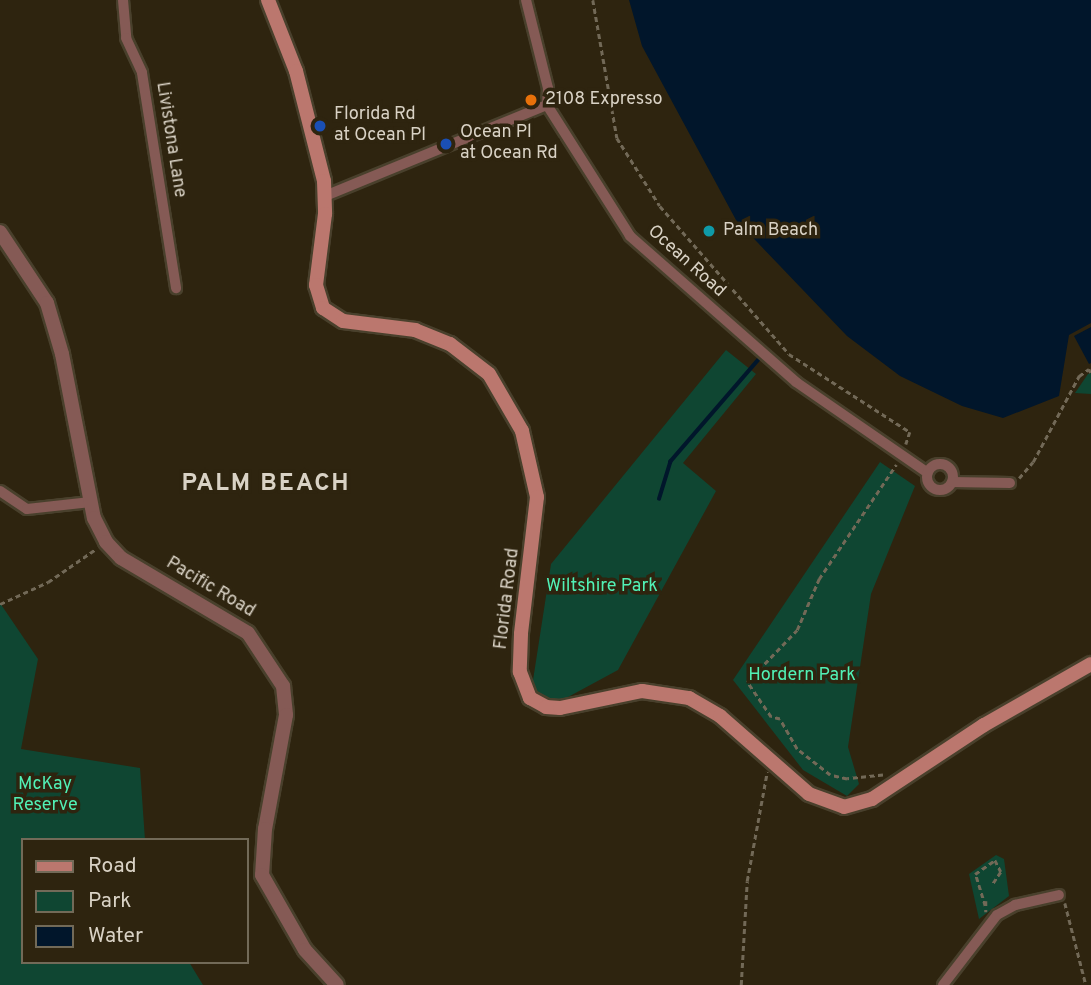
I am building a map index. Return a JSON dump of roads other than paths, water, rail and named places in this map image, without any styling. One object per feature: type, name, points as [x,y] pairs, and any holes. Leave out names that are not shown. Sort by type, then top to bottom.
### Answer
[{"type":"main road","name":"Florida Road","points":[[268,0],[296,71],[325,196],[316,285],[323,308],[343,321],[415,330],[450,344],[489,374],[523,432],[537,497],[520,646],[520,671],[530,698],[545,707],[561,708],[642,691],[689,698],[720,716],[822,802],[844,807],[858,805],[1091,664]]},
{"type":"street","name":"Livistona Lane","points":[[123,0],[125,38],[142,74],[176,288]]},
{"type":"street","name":"Ocean Road","points":[[526,0],[548,88],[547,105],[640,248],[787,374],[902,458],[928,473]]},
{"type":"street","points":[[325,196],[547,105]]},
{"type":"street","name":"Pacific Road","points":[[0,232],[47,303],[62,354],[91,502],[106,542],[121,558],[248,633],[283,686],[286,715],[265,829],[262,875],[305,950],[337,985]]},
{"type":"street","points":[[945,465],[952,472],[952,482],[946,489],[936,489],[929,482],[928,473],[935,466],[945,465]]},
{"type":"street","points":[[952,482],[1010,483]]},
{"type":"street","points":[[0,491],[27,509],[91,502]]},
{"type":"street","points":[[943,985],[998,915],[1015,905],[1059,895]]},
{"type":"water","points":[[629,0],[1091,0],[1091,323],[1069,335],[1059,396],[1003,418],[962,406],[900,376],[847,336],[736,220],[642,46]]},
{"type":"water","points":[[1091,327],[1091,363],[1089,364],[1074,336]]},
{"type":"waterway","points":[[659,499],[670,462],[758,360]]},
{"type":"place","name":"2108 Expresso","points":[[531,100]]},
{"type":"place","name":"Florida Rd at Ocean Pl","points":[[320,126]]},
{"type":"place","name":"Ocean Pl at Ocean Rd","points":[[446,144]]},
{"type":"place","name":"Palm Beach","points":[[709,231]]},
{"type":"district","name":"PALM BEACH","points":[[266,485]]},
{"type":"park label","name":"Wiltshire Park","points":[[602,587]]},
{"type":"park label","name":"Hordern Park","points":[[802,676]]},
{"type":"park label","name":"McKay Reserve","points":[[45,796]]}]
